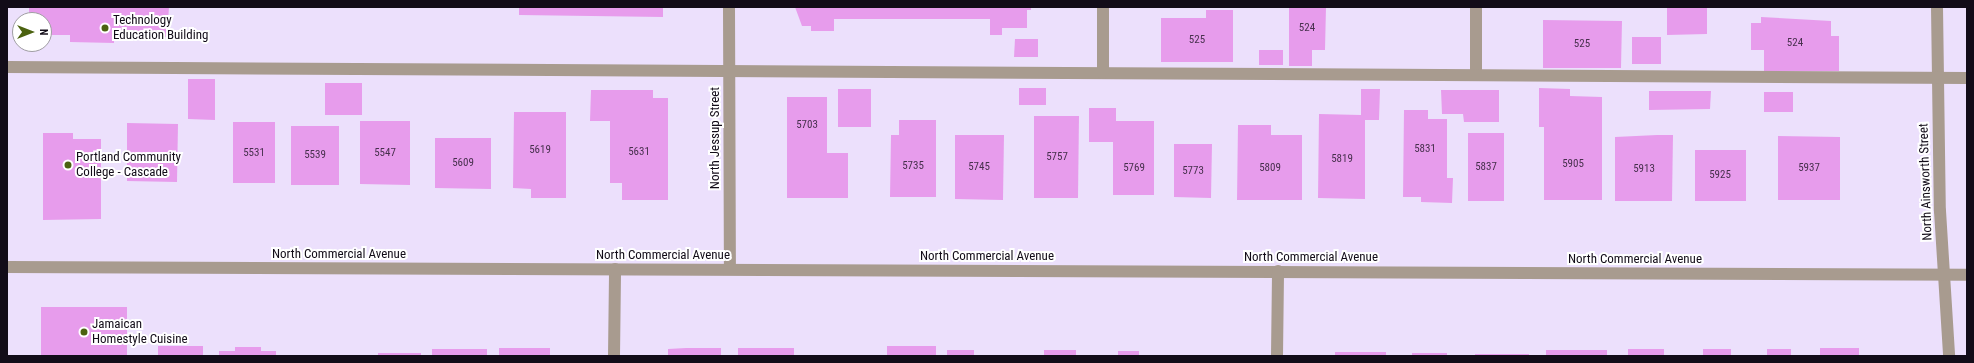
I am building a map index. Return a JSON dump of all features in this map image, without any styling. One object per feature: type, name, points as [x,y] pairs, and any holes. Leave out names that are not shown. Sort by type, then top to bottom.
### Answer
[{"type":"street","name":"North Jessup Street","points":[[729,7],[730,269]]},
{"type":"street","points":[[1103,7],[1103,73]]},
{"type":"street","points":[[1476,7],[1476,73]]},
{"type":"street","name":"North Ainsworth Street","points":[[1937,7],[1940,211],[1949,356]]},
{"type":"street","points":[[7,67],[1103,73],[1476,73],[1967,78]]},
{"type":"street","name":"North Commercial Avenue","points":[[7,267],[1967,275]]},
{"type":"street","points":[[614,356],[615,269]]},
{"type":"street","points":[[1277,356],[1278,271]]},
{"type":"building","name":"Technology Education Building","points":[[29,7],[169,7],[167,37],[114,37],[114,43],[70,42],[70,35],[52,35],[52,12],[29,12]]},
{"type":"building","points":[[519,7],[663,7],[663,17],[519,15]]},
{"type":"building","points":[[795,7],[1031,7],[1031,10],[1027,10],[1027,28],[1002,28],[1002,35],[990,35],[990,19],[834,19],[834,31],[811,31],[811,26],[802,26]]},
{"type":"building","points":[[1289,7],[1326,7],[1325,50],[1312,50],[1312,66],[1289,66]]},
{"type":"building","points":[[1667,7],[1707,7],[1707,34],[1667,35]]},
{"type":"building","points":[[1206,10],[1233,10],[1233,62],[1161,62],[1161,18],[1206,18]]},
{"type":"building","points":[[1761,17],[1831,21],[1831,36],[1839,36],[1839,71],[1764,71],[1764,50],[1751,50],[1751,23],[1761,23]]},
{"type":"building","points":[[1543,20],[1622,21],[1621,68],[1543,68]]},
{"type":"building","points":[[1632,37],[1661,37],[1661,64],[1632,64]]},
{"type":"building","points":[[1015,39],[1038,39],[1038,57],[1014,57]]},
{"type":"building","points":[[1259,50],[1283,50],[1283,65],[1259,65]]},
{"type":"building","points":[[188,79],[215,79],[215,120],[188,119]]},
{"type":"building","points":[[325,83],[362,83],[362,115],[325,115]]},
{"type":"building","points":[[1019,88],[1046,88],[1046,105],[1019,105]]},
{"type":"building","points":[[1539,88],[1570,89],[1570,96],[1602,97],[1602,200],[1544,200],[1544,127],[1539,127]]},
{"type":"building","points":[[838,89],[871,89],[871,127],[838,127]]},
{"type":"building","points":[[1361,89],[1380,89],[1379,120],[1365,120],[1365,199],[1318,198],[1319,114],[1361,115]]},
{"type":"building","points":[[591,90],[653,90],[653,98],[668,98],[668,200],[622,200],[622,183],[610,183],[610,121],[590,121]]},
{"type":"building","points":[[1441,90],[1499,90],[1499,122],[1464,122],[1463,114],[1442,114]]},
{"type":"building","points":[[1649,91],[1711,91],[1710,109],[1649,110]]},
{"type":"building","points":[[1764,92],[1793,92],[1793,112],[1764,112]]},
{"type":"building","points":[[787,97],[827,97],[827,153],[848,153],[848,198],[787,198]]},
{"type":"building","points":[[1089,108],[1116,108],[1116,121],[1154,121],[1154,195],[1113,195],[1113,142],[1089,142]]},
{"type":"building","points":[[1404,110],[1428,110],[1428,119],[1447,119],[1447,178],[1453,178],[1452,203],[1421,202],[1421,197],[1403,197]]},
{"type":"building","points":[[514,112],[566,112],[566,198],[531,198],[531,189],[513,188]]},
{"type":"building","points":[[1034,116],[1079,116],[1078,198],[1034,198]]},
{"type":"building","points":[[899,120],[936,120],[936,197],[890,197],[891,135],[899,135]]},
{"type":"building","points":[[360,121],[410,121],[410,185],[360,184]]},
{"type":"building","points":[[233,122],[275,122],[275,183],[233,183]]},
{"type":"building","points":[[127,123],[178,124],[177,182],[127,181]]},
{"type":"building","points":[[1238,125],[1271,125],[1271,135],[1302,135],[1302,200],[1237,200]]},
{"type":"building","points":[[291,126],[339,126],[339,185],[291,185]]},
{"type":"building","points":[[43,133],[73,133],[73,139],[101,139],[101,219],[43,220]]},
{"type":"building","points":[[1468,133],[1504,133],[1504,201],[1468,201]]},
{"type":"building","points":[[955,135],[1004,135],[1003,200],[955,199]]},
{"type":"building","points":[[1673,135],[1672,201],[1615,201],[1615,137]]},
{"type":"building","points":[[1778,136],[1840,137],[1840,200],[1778,200]]},
{"type":"building","points":[[435,138],[491,138],[491,189],[435,188]]},
{"type":"building","points":[[1174,144],[1212,144],[1211,198],[1174,197]]},
{"type":"building","points":[[1695,150],[1746,150],[1746,201],[1695,201]]},
{"type":"building","name":"Jamaican Homestyle Cuisine","points":[[41,307],[127,307],[127,356],[41,356]]},
{"type":"building","points":[[158,346],[203,346],[203,356],[158,356]]},
{"type":"building","points":[[887,346],[936,346],[936,356],[887,356]]},
{"type":"building","points":[[235,347],[261,347],[261,351],[276,351],[276,356],[219,356],[219,351],[235,351]]},
{"type":"building","points":[[499,348],[550,348],[550,356],[499,356]]},
{"type":"building","points":[[721,348],[721,356],[668,356],[668,349]]},
{"type":"building","points":[[738,348],[794,348],[794,356],[738,356]]},
{"type":"building","points":[[1820,348],[1859,348],[1859,356],[1820,356]]},
{"type":"building","points":[[432,349],[487,349],[487,356],[432,356]]},
{"type":"building","points":[[1628,349],[1664,349],[1664,356],[1628,356]]},
{"type":"building","points":[[1703,349],[1731,349],[1731,356],[1703,356]]},
{"type":"building","points":[[1767,349],[1791,349],[1791,356],[1767,356]]},
{"type":"building","points":[[947,350],[974,350],[974,356],[947,356]]},
{"type":"building","points":[[1044,350],[1076,350],[1076,356],[1044,356]]},
{"type":"building","points":[[1546,350],[1607,350],[1607,356],[1546,356]]},
{"type":"building","points":[[1118,351],[1139,351],[1139,356],[1118,356]]},
{"type":"building","points":[[1335,352],[1386,352],[1386,356],[1335,356]]},
{"type":"building","points":[[378,353],[421,353],[421,356],[378,356]]},
{"type":"building","points":[[1412,353],[1447,353],[1447,356],[1412,356]]},
{"type":"building","points":[[1475,354],[1529,354],[1529,356],[1475,356]]},
{"type":"place","name":"Technology Education Building","points":[[105,28]]},
{"type":"place","name":"Portland Community College - Cascade","points":[[68,165]]},
{"type":"place","name":"Jamaican Homestyle Cuisine","points":[[84,332]]}]
